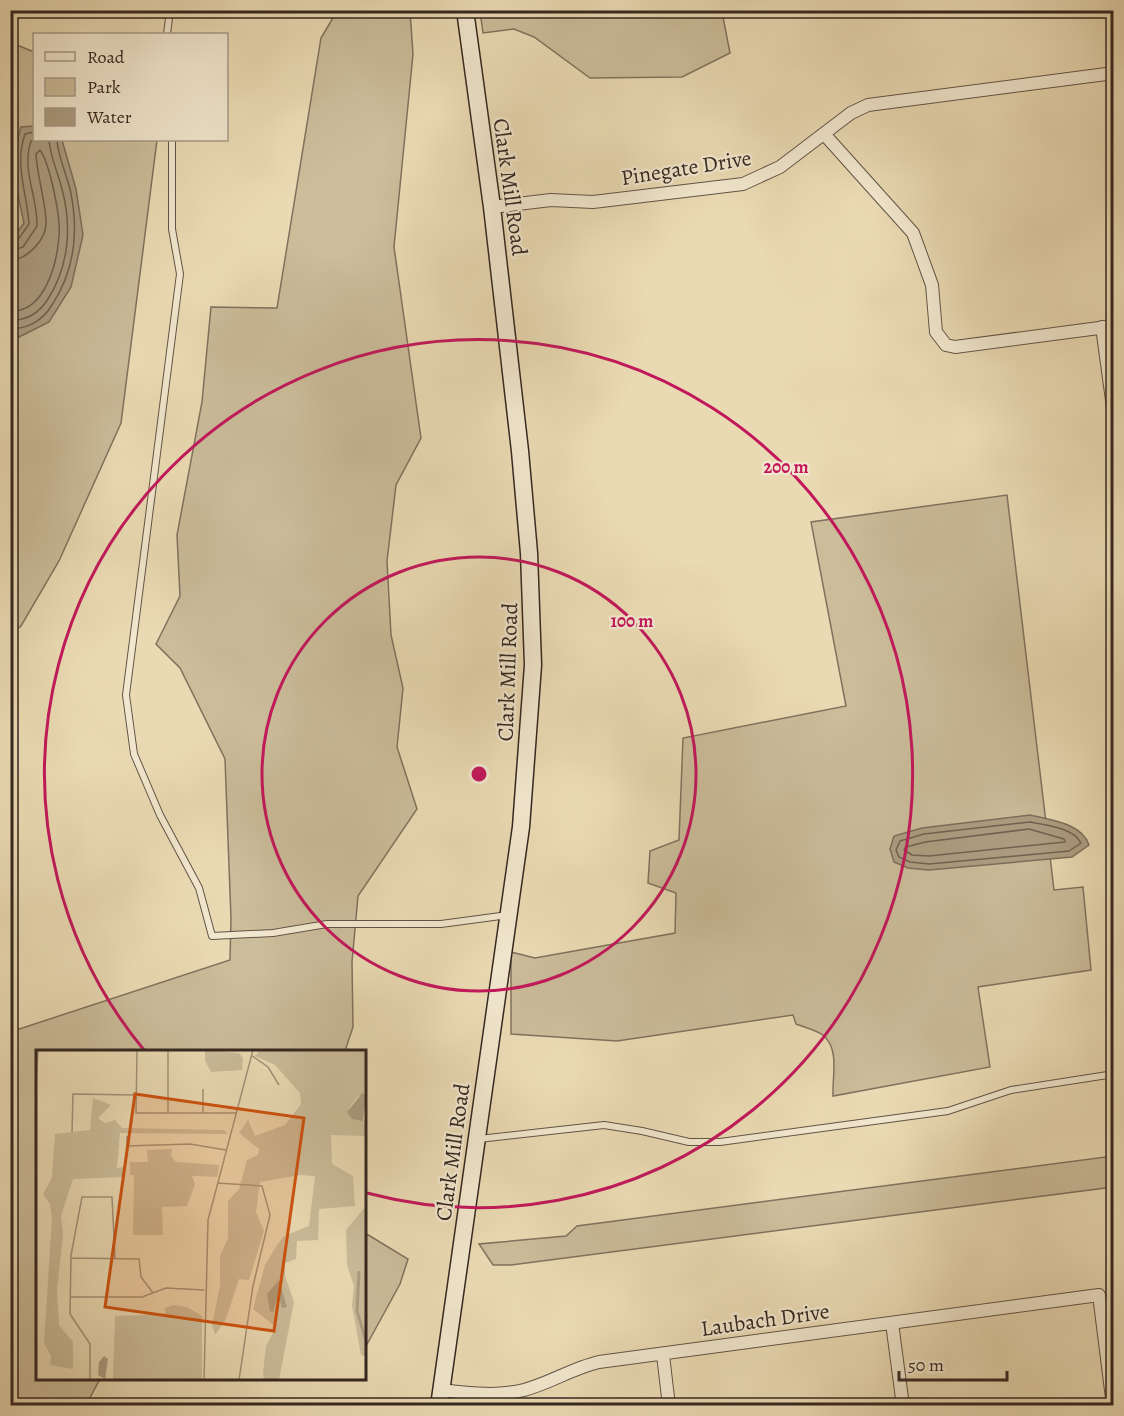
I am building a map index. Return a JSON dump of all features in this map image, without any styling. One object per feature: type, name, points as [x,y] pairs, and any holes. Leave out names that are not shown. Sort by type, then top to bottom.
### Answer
[{"type":"street","name":"Clark Mill Road","points":[[439,1398],[524,799],[532,688],[533,614],[520,452],[492,207],[465,10]]},
{"type":"street","name":"Pinegate Drive","points":[[492,207],[550,200],[593,202],[743,184],[780,167],[851,113],[879,103],[1113,73]]},
{"type":"street","points":[[825,135],[913,233],[927,267],[936,332],[941,340],[955,347],[1108,327],[1113,415]]},
{"type":"street","name":"Laubach Drive","points":[[439,1398],[512,1393],[585,1365],[1100,1295],[1113,1406]]},
{"type":"street","points":[[892,1323],[903,1406]]},
{"type":"street","points":[[663,1355],[669,1406]]},
{"type":"lane","points":[[167,33],[170,10]]},
{"type":"lane","points":[[172,141],[172,229],[180,274],[126,695],[134,754],[160,815],[199,888],[212,936],[273,933],[327,924],[441,924],[508,915]]},
{"type":"lane","points":[[476,1139],[604,1125],[689,1142],[720,1142],[948,1111],[1011,1090],[1113,1074]]},
{"type":"green space","points":[[480,10],[736,11],[722,12],[730,53],[682,77],[590,78],[534,37],[514,29],[483,33]]},
{"type":"green space","points":[[337,11],[410,11],[413,54],[394,247],[421,438],[396,485],[387,561],[391,635],[403,688],[397,747],[417,809],[358,896],[352,962],[353,1027],[345,1050],[36,1050],[36,1380],[99,1380],[86,1405],[11,1405],[10,1032],[230,960],[231,919],[225,759],[180,668],[156,644],[180,596],[177,535],[202,402],[211,307],[277,308],[321,38]]},
{"type":"green space","points":[[10,42],[33,52],[33,141],[157,141],[121,423],[59,561],[21,626],[11,634]]},
{"type":"green space","points":[[1007,495],[1054,890],[1083,887],[1091,970],[978,987],[990,1067],[833,1096],[832,1048],[820,1033],[796,1024],[793,1015],[617,1041],[511,1034],[511,952],[535,958],[675,933],[676,893],[648,883],[650,851],[679,840],[683,738],[846,706],[811,522]]},
{"type":"green space","points":[[1113,1156],[1113,1187],[511,1265],[493,1265],[479,1244],[566,1236],[577,1226]]},
{"type":"green space","points":[[366,1234],[408,1259],[400,1284],[366,1346]]},
{"type":"water","points":[[33,126],[33,141],[62,141],[76,189],[83,235],[71,287],[49,322],[17,338],[11,332],[11,241],[24,223],[15,175],[15,152],[21,127]]},
{"type":"water","points":[[1030,815],[1073,827],[1080,832],[1089,845],[1072,857],[929,870],[908,868],[894,862],[890,849],[894,836],[922,828]]}]
